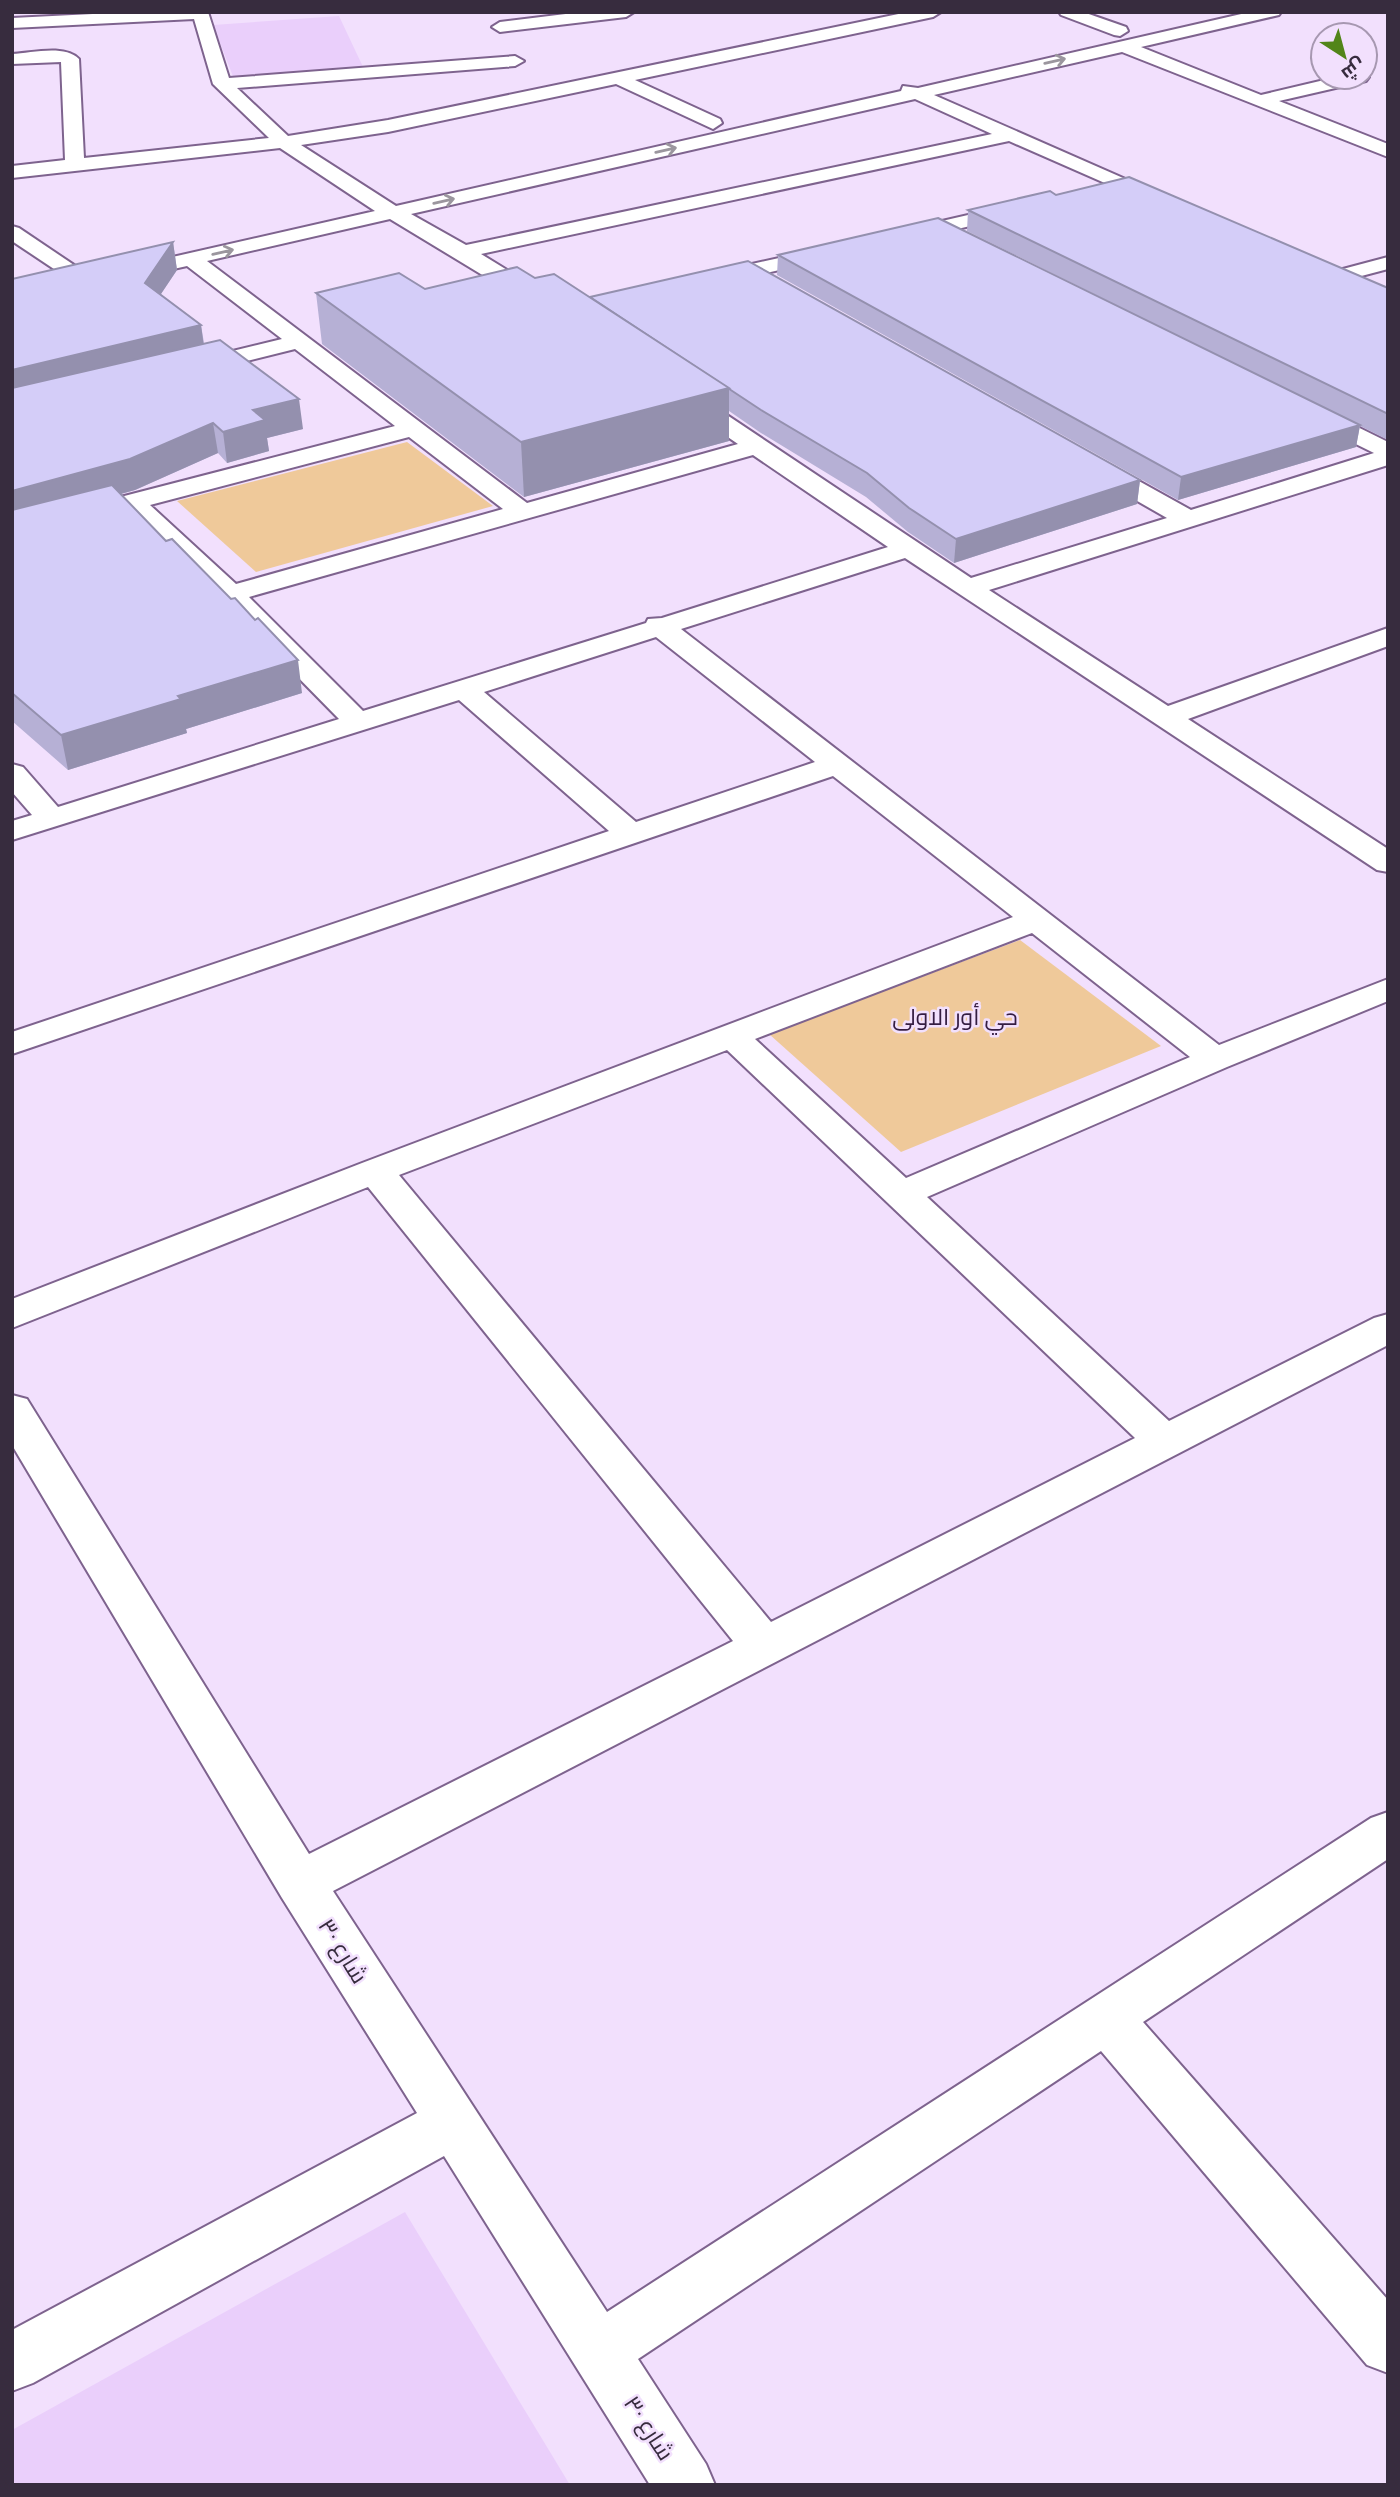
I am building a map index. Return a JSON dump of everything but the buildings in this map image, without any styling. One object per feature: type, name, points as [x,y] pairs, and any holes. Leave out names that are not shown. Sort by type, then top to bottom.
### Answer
[{"type":"street","points":[[523,79],[496,20],[626,12]]},
{"type":"street","points":[[222,84],[620,79],[933,12]]},
{"type":"street","points":[[1067,12],[1261,100],[1388,151]]},
{"type":"street","points":[[1208,12],[1122,38],[914,92],[191,259],[104,269],[371,200],[891,83],[1122,38],[1273,12]]},
{"type":"street","points":[[12,23],[55,17],[200,13],[222,84],[284,142],[371,200],[463,252],[565,316]]},
{"type":"street","points":[[12,59],[60,56],[70,59],[75,165]]},
{"type":"street","points":[[12,172],[284,142],[388,126],[523,79]]},
{"type":"street","points":[[620,79],[713,123]]},
{"type":"street","points":[[891,83],[1185,212]]},
{"type":"street","points":[[1261,100],[1309,89]]},
{"type":"street","points":[[463,252],[1013,135]]},
{"type":"street","points":[[1084,194],[1124,185]]},
{"type":"street","points":[[885,239],[1044,203]]},
{"type":"street","points":[[937,227],[975,246]]},
{"type":"street","points":[[12,232],[72,276],[45,274]]},
{"type":"street","points":[[696,284],[844,249]]},
{"type":"street","points":[[191,259],[524,513]]},
{"type":"street","points":[[1365,293],[1325,275],[1388,263]]},
{"type":"street","points":[[749,271],[773,284]]},
{"type":"street","points":[[175,372],[298,342]]},
{"type":"street","points":[[668,386],[908,549],[970,587],[1388,863]]},
{"type":"street","points":[[1288,402],[1388,451]]},
{"type":"street","points":[[12,533],[411,429]]},
{"type":"street","points":[[231,594],[757,446]]},
{"type":"street","points":[[1069,452],[1188,519]]},
{"type":"street","points":[[970,587],[1388,457]]},
{"type":"street","points":[[132,502],[231,594],[358,722]]},
{"type":"street","points":[[12,831],[659,625],[908,549]]},
{"type":"street","points":[[659,625],[1215,1059]]},
{"type":"street","points":[[1166,716],[1388,636]]},
{"type":"street","points":[[464,689],[632,835]]},
{"type":"street","points":[[12,1044],[839,764]]},
{"type":"street","points":[[12,773],[52,819]]},
{"type":"street","points":[[12,1314],[375,1171],[1036,920]]},
{"type":"street","points":[[899,1195],[1215,1059],[1388,989]]},
{"type":"street","points":[[731,1035],[1163,1440]]},
{"type":"street","points":[[375,1171],[763,1645]]},
{"type":"street","points":[[300,1883],[1163,1440],[1388,1328]]},
{"type":"street","name":"شارع ٣٠","points":[[12,1410],[300,1883],[685,2485]]},
{"type":"street","points":[[599,2351],[1107,2020],[1388,1833]]},
{"type":"street","points":[[1107,2020],[1388,2344]]},
{"type":"street","points":[[12,2362],[451,2123]]},
{"type":"shaded area","points":[[339,16],[364,69],[234,79],[213,25]]},
{"type":"shaded area","points":[[407,442],[493,506],[256,572],[177,501]]},
{"type":"shaded area","points":[[1020,940],[1161,1046],[901,1152],[769,1034]]},
{"type":"shaded area","points":[[405,2212],[570,2485],[12,2485],[12,2430]]},
{"type":"district","name":"حي أور الاولى","points":[[955,1017]]}]
